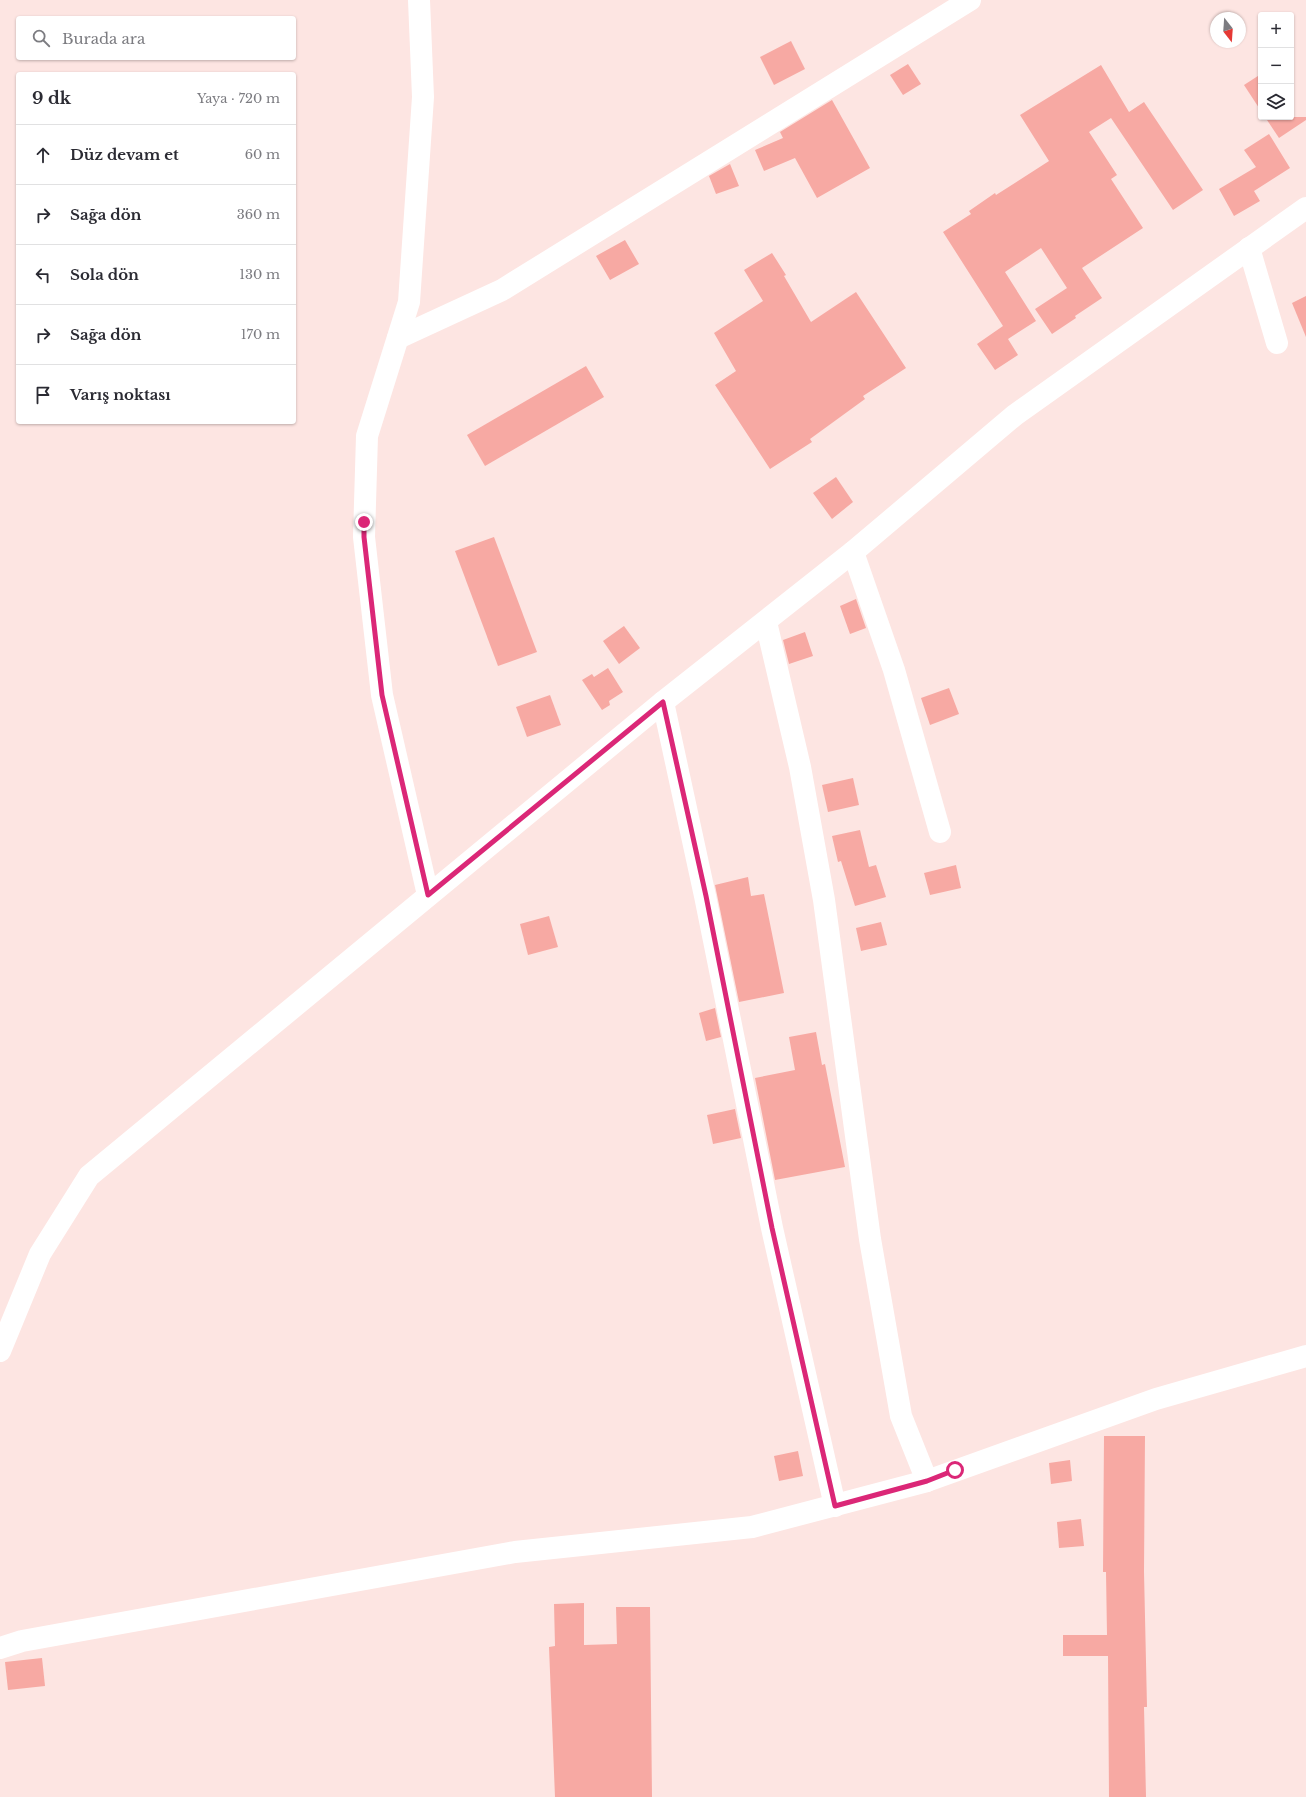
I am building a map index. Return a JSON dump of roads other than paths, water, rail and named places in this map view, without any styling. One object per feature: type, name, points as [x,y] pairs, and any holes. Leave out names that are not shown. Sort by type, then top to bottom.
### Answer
[{"type":"street","points":[[420,0],[422,97],[409,302],[367,436],[364,537],[382,695],[428,895]]},
{"type":"street","points":[[398,338],[502,290],[970,0]]},
{"type":"street","points":[[0,1351],[40,1254],[89,1176],[663,702],[854,552],[1015,416],[1306,208]]},
{"type":"street","points":[[1249,248],[1277,343]]},
{"type":"street","points":[[854,552],[894,670],[940,832]]},
{"type":"street","points":[[766,622],[800,767],[824,900],[870,1239],[901,1416],[927,1481]]},
{"type":"street","points":[[663,702],[706,896],[772,1228],[835,1506]]},
{"type":"street","points":[[0,1648],[22,1641],[507,1554],[752,1527],[927,1481],[1156,1399],[1306,1356]]}]
